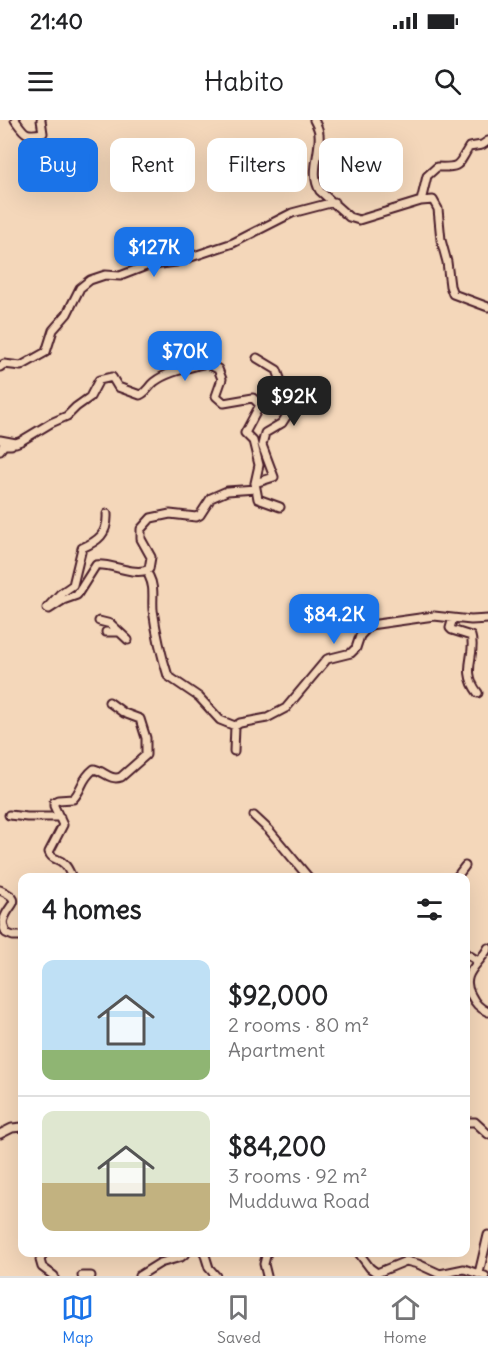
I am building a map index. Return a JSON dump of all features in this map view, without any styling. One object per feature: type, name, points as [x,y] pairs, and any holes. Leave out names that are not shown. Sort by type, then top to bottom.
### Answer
[{"type":"street","points":[[15,120],[25,133],[33,135],[43,133],[40,120]]},
{"type":"street","points":[[314,120],[319,131],[316,155],[317,186],[349,218],[360,220],[421,201],[433,200],[438,209],[441,240],[453,294],[488,307]]},
{"type":"street","points":[[421,201],[427,176],[437,167],[454,168],[469,147],[482,145],[488,141]]},
{"type":"street","points":[[0,367],[4,364],[21,366],[46,352],[53,330],[68,314],[80,288],[90,280],[105,275],[120,276],[146,266],[176,262],[233,243],[292,213],[334,202]]},
{"type":"street","points":[[107,514],[108,523],[103,535],[97,541],[82,548],[72,585],[47,608],[76,595],[96,565],[110,565],[134,571],[149,569],[151,557],[141,539],[141,529],[151,518],[170,514],[196,517],[200,515],[211,498],[227,490],[255,486],[274,477],[262,445],[265,433],[282,423],[291,409],[277,370],[257,358]]},
{"type":"street","points":[[0,450],[4,445],[21,441],[67,416],[90,397],[99,380],[112,376],[118,387],[140,395],[148,392],[152,383],[167,375],[206,363],[218,369],[222,379],[216,396],[224,403],[253,398],[260,405],[245,433],[253,441],[259,465],[255,486],[258,499],[280,507]]},
{"type":"street","points":[[0,440],[16,443]]},
{"type":"street","points":[[149,576],[154,585],[153,606],[161,654],[168,676],[199,697],[220,720],[235,726]]},
{"type":"street","points":[[235,726],[267,718],[286,708],[327,659],[351,653],[356,648],[360,636],[370,625],[434,616],[471,620],[488,619]]},
{"type":"street","points":[[453,618],[450,628],[471,636],[473,639],[470,676],[478,693]]},
{"type":"street","points":[[99,621],[111,624],[128,640]]},
{"type":"street","points":[[106,632],[119,632]]},
{"type":"street","points":[[70,873],[65,864],[52,859],[49,852],[62,831],[63,825],[54,802],[73,799],[84,777],[94,769],[116,779],[146,754],[146,738],[140,719],[124,713],[109,702]]},
{"type":"street","points":[[234,751],[235,726]]},
{"type":"street","points":[[9,815],[60,817]]},
{"type":"street","points":[[254,816],[269,830],[305,873]]},
{"type":"street","points":[[460,873],[465,866]]},
{"type":"street","points":[[0,890],[14,899],[13,905],[4,918],[3,925],[6,933],[18,936]]},
{"type":"street","points":[[470,974],[488,948]]},
{"type":"street","points":[[470,956],[478,961]]},
{"type":"street","points":[[470,993],[480,1008],[488,1012]]},
{"type":"street","points":[[470,1122],[475,1122],[488,1134]]},
{"type":"street","points":[[0,1134],[18,1127]]},
{"type":"street","points":[[362,1257],[377,1273],[406,1261],[440,1274],[464,1269],[482,1275],[488,1234]]},
{"type":"street","points":[[42,1257],[42,1267],[54,1276]]},
{"type":"street","points":[[139,1276],[160,1263],[181,1257]]},
{"type":"street","points":[[204,1257],[216,1276]]},
{"type":"street","points":[[266,1257],[264,1264],[267,1276]]},
{"type":"street","points":[[82,1276],[91,1276]]}]
